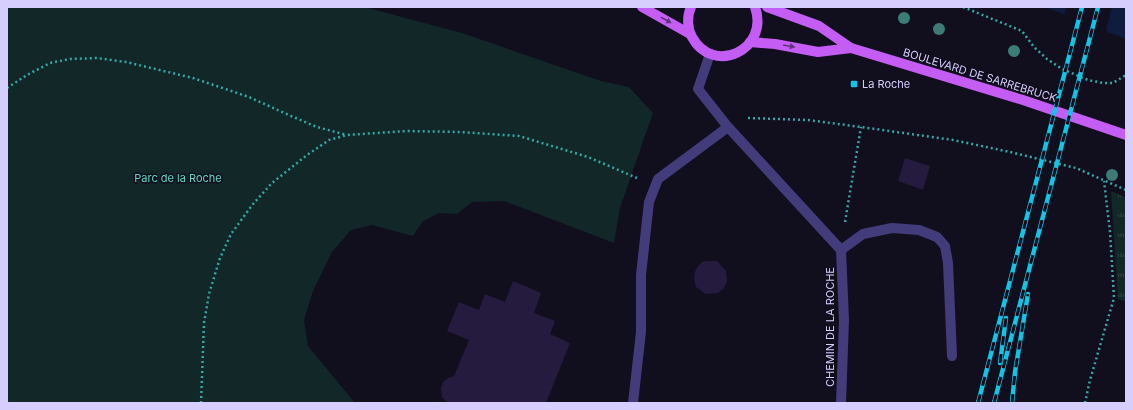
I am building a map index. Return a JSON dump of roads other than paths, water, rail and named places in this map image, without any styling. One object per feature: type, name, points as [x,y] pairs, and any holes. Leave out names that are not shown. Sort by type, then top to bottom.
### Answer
[{"type":"main road","points":[[642,7],[690,34]]},
{"type":"main road","points":[[691,7],[688,18],[690,34],[695,42],[710,54],[723,56],[735,54],[746,47],[755,36],[758,22],[755,7]]},
{"type":"main road","name":"BOULEVARD DE SARREBRUCK","points":[[767,7],[819,26],[851,48],[1022,100],[1126,135]]},
{"type":"main road","name":"BOULEVARD DE SARREBRUCK","points":[[750,42],[775,44],[818,52],[851,48]]},
{"type":"main road","name":"BOULEVARD DE SARREBRUCK","points":[[1101,127],[1126,140]]},
{"type":"street","points":[[710,54],[698,89],[728,126],[841,250],[863,234],[892,228],[919,230],[937,237],[945,246],[948,263],[952,356]]},
{"type":"street","points":[[633,403],[641,332],[641,275],[649,202],[658,179],[728,126]]},
{"type":"street","name":"CHEMIN DE LA ROCHE","points":[[841,250],[844,320],[842,403]]},
{"type":"water","points":[[1045,7],[1126,7],[1126,39]]},
{"type":"railway","points":[[978,403],[1082,7]]},
{"type":"railway","points":[[994,403],[1098,7]]},
{"type":"railway","points":[[1012,403],[1015,372],[1028,294]]},
{"type":"railway","points":[[1000,363],[1006,318]]},
{"type":"place","name":"La Roche","points":[[854,84]]},
{"type":"park label","name":"Parc de la Roche","points":[[178,178]]}]
